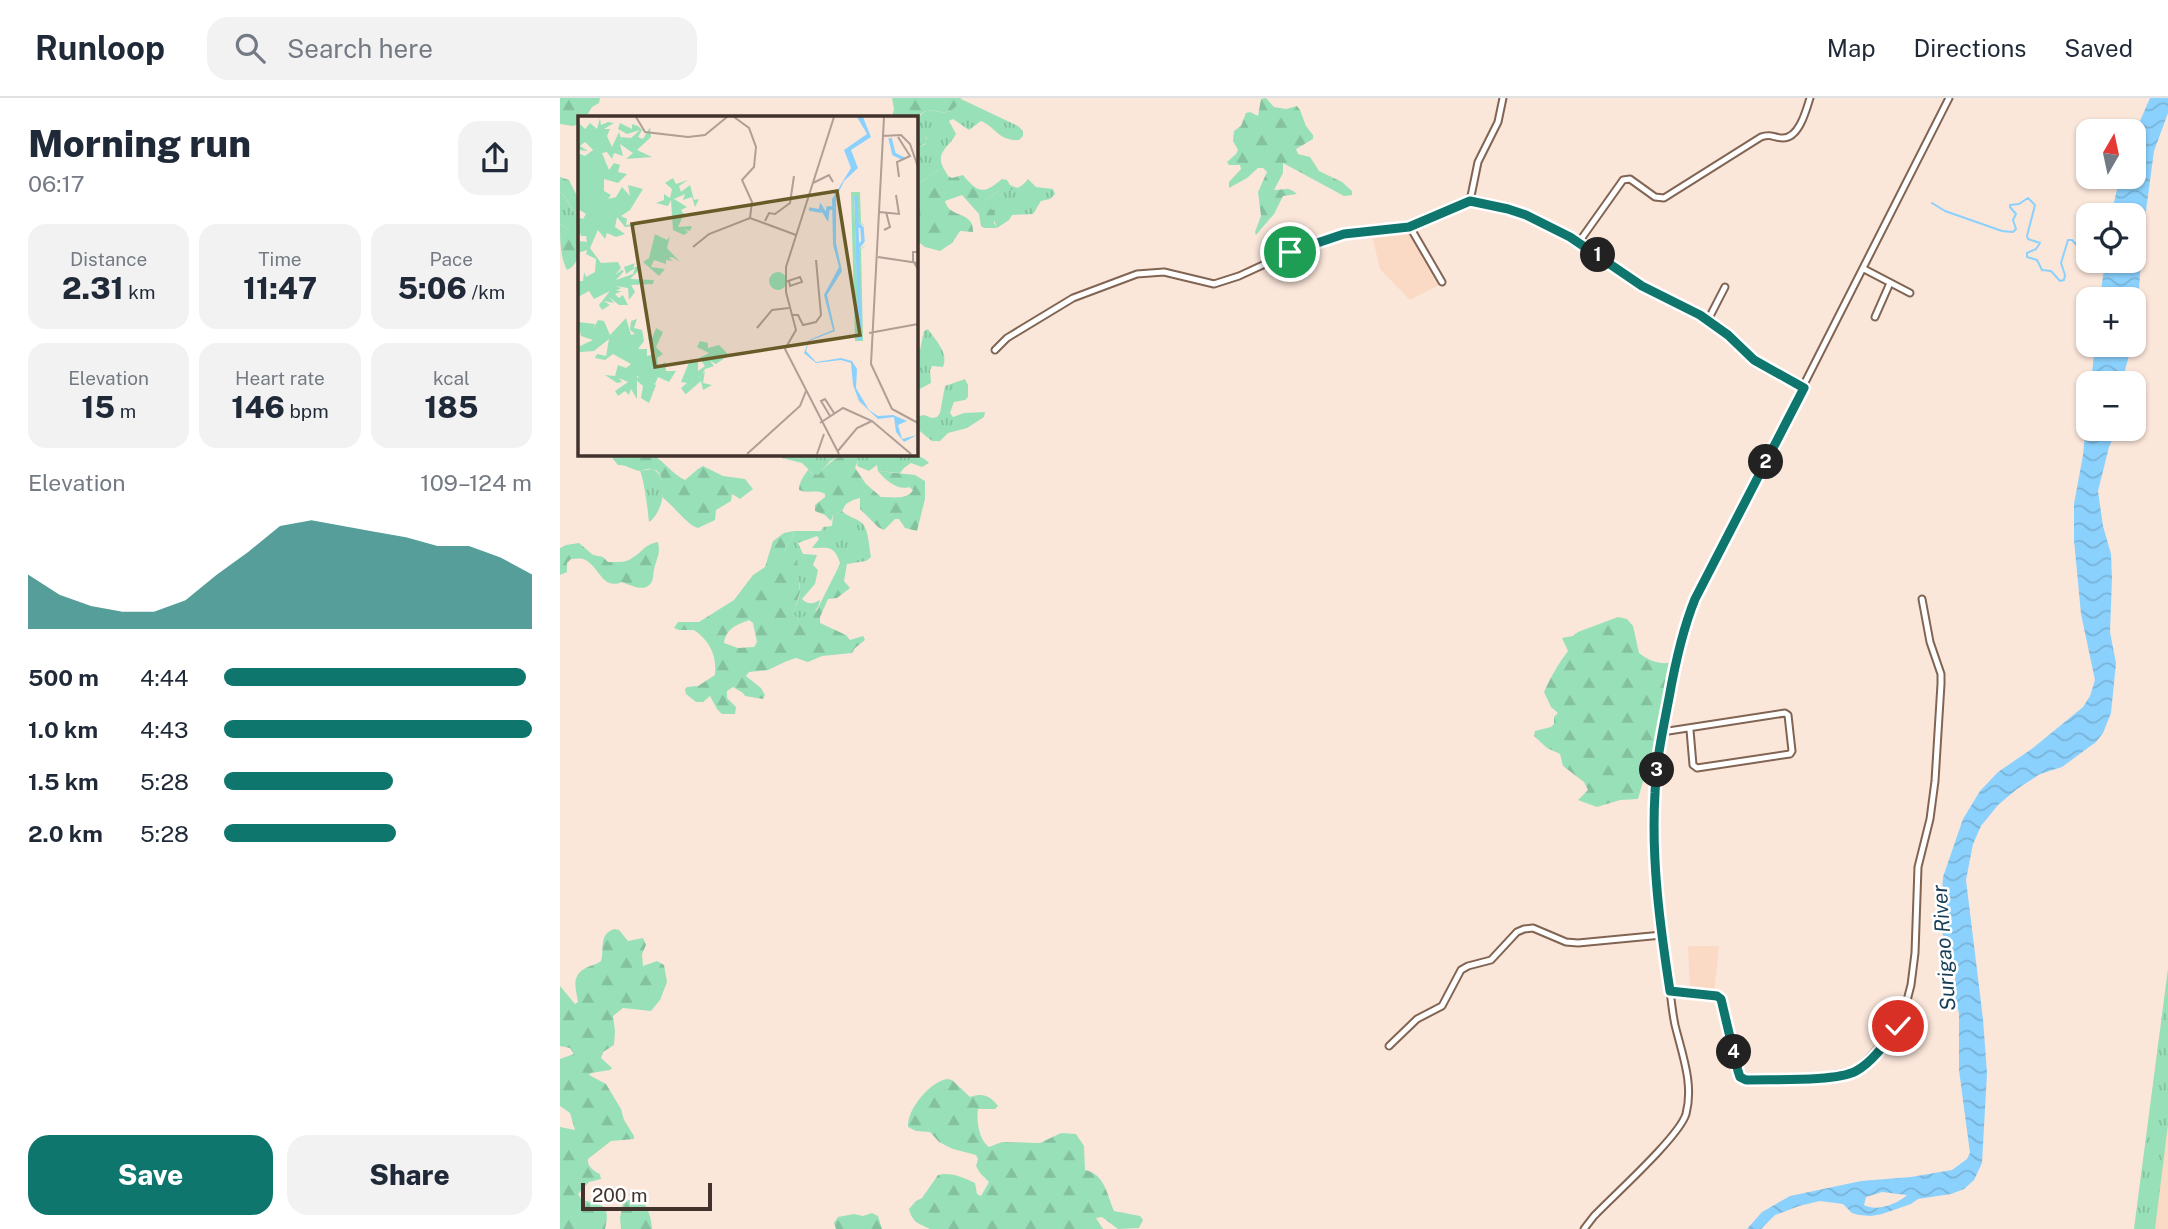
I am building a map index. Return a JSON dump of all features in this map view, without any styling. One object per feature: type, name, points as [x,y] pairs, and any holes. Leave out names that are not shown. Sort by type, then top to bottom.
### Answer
[{"type":"street","points":[[1470,201],[1478,162],[1498,122],[1503,98]]},
{"type":"street","points":[[1579,242],[1623,180],[1630,179],[1656,197],[1664,198],[1761,137],[1789,136],[1800,125],[1810,98]]},
{"type":"street","points":[[1584,1229],[1676,1132],[1686,1114],[1686,1066],[1673,1016],[1662,935],[1654,831],[1655,791],[1662,732],[1685,628],[1695,599],[1950,98]]},
{"type":"street","points":[[995,350],[1007,338],[1073,298],[1137,274],[1164,272],[1214,284],[1306,245],[1344,234],[1409,227],[1470,201],[1526,215],[1579,242],[1642,286],[1708,320],[1754,360],[1804,388]]},
{"type":"street","points":[[1409,227],[1442,282]]},
{"type":"street","points":[[1864,269],[1910,293]]},
{"type":"street","points":[[1875,317],[1890,283]]},
{"type":"street","points":[[1708,320],[1725,287]]},
{"type":"street","points":[[1670,991],[1717,996],[1721,999],[1738,1071],[1740,1077],[1746,1080],[1822,1077],[1852,1072],[1863,1066],[1898,1026],[1913,972],[1917,936],[1918,867],[1932,807],[1939,730],[1941,674],[1932,649],[1922,599]]},
{"type":"street","points":[[1662,732],[1690,730],[1785,713],[1788,715],[1792,751],[1790,754],[1697,768],[1693,765],[1690,730]]},
{"type":"street","points":[[1389,1046],[1417,1019],[1442,1006],[1461,970],[1491,960],[1512,936],[1524,929],[1533,928],[1566,942],[1578,943],[1662,935]]},
{"type":"shaded area","points":[[1411,229],[1443,283],[1410,300],[1380,269],[1372,235]]},
{"type":"shaded area","points":[[1688,946],[1719,946],[1714,993],[1690,992]]},
{"type":"shaded area","points":[[2168,969],[2168,1229],[2134,1229]]},
{"type":"green space","points":[[560,98],[600,98],[599,103],[592,107],[587,116],[578,116],[578,124],[560,124]]},
{"type":"green space","points":[[892,98],[961,98],[950,111],[928,111],[919,116],[919,125],[929,142],[918,147],[917,151],[917,116],[892,116]]},
{"type":"green space","points":[[1266,98],[1274,107],[1286,109],[1297,106],[1313,135],[1313,139],[1296,149],[1298,154],[1310,157],[1319,171],[1342,182],[1352,191],[1352,195],[1344,196],[1283,163],[1283,173],[1274,190],[1289,189],[1297,194],[1283,196],[1274,214],[1256,235],[1261,216],[1258,192],[1267,172],[1258,168],[1229,188],[1229,182],[1241,169],[1240,165],[1229,165],[1227,162],[1238,150],[1233,141],[1234,131],[1241,126],[1246,113],[1258,116],[1261,99]]},
{"type":"green space","points":[[961,99],[1018,126],[1023,131],[1023,136],[1019,140],[1006,138],[981,121],[969,130],[953,119],[949,121],[956,134],[942,154],[941,163],[944,169],[939,169],[917,183],[917,151],[918,147],[926,144],[927,138],[920,128],[920,116],[927,111],[944,112],[954,107]]},
{"type":"green space","points":[[939,169],[944,169],[952,178],[963,175],[981,190],[990,188],[1002,179],[1017,188],[1001,189],[985,201],[985,206],[995,211],[994,223],[997,228],[981,226],[979,214],[962,195],[945,201],[947,207],[970,220],[973,232],[960,231],[952,243],[940,251],[925,247],[917,241],[917,183]]},
{"type":"green space","points":[[560,177],[569,180],[578,198],[578,216],[566,198],[560,193]]},
{"type":"green space","points":[[1028,179],[1036,187],[1053,189],[1055,194],[1050,199],[1041,201],[1033,214],[1012,215],[997,228],[985,201],[1001,189],[1019,187]]},
{"type":"green space","points":[[560,193],[578,216],[578,228],[570,231],[560,224]]},
{"type":"green space","points":[[560,224],[570,231],[575,231],[578,226],[578,257],[567,270],[562,254]]},
{"type":"green space","points":[[928,329],[941,347],[944,362],[943,367],[932,366],[931,383],[917,392],[917,349],[920,350],[924,331]]},
{"type":"green space","points":[[965,379],[968,385],[968,397],[954,402],[950,413],[953,417],[964,413],[985,412],[984,417],[967,428],[948,433],[940,441],[932,441],[917,429],[917,417],[937,417],[945,386]]},
{"type":"green space","points":[[612,455],[653,455],[685,480],[703,466],[723,476],[745,479],[753,489],[740,499],[732,494],[731,501],[716,510],[715,520],[698,528],[663,498],[659,473],[651,469],[640,471],[618,465]]},
{"type":"green space","points":[[781,455],[842,455],[830,461],[818,475],[814,475],[802,463],[782,458]]},
{"type":"green space","points":[[842,455],[915,455],[929,463],[922,467],[911,463],[900,473],[878,471],[877,465],[869,471],[857,466],[858,460]]},
{"type":"green space","points":[[844,455],[856,456],[858,460],[855,468],[866,484],[881,497],[904,497],[913,490],[892,484],[878,471],[915,475],[925,481],[925,499],[917,531],[905,528],[899,519],[895,519],[884,530],[878,527],[860,509],[860,498],[846,504],[842,511],[833,515],[831,521],[815,511],[815,505],[825,494],[799,490],[800,484],[809,469],[811,473],[818,475],[835,459]]},
{"type":"green space","points":[[652,469],[662,479],[663,495],[658,511],[649,522],[640,471]]},
{"type":"green space","points":[[842,511],[864,526],[871,557],[837,570],[840,563],[832,550],[812,548],[819,539],[817,536],[798,543],[803,554],[817,555],[813,565],[818,570],[815,584],[802,599],[811,603],[820,600],[815,611],[798,619],[793,614],[800,587],[785,547],[794,531],[821,531],[823,527],[832,526],[833,515]]},
{"type":"green space","points":[[794,531],[785,547],[790,558],[797,559],[800,592],[793,614],[798,619],[817,610],[837,570],[847,564],[844,581],[850,588],[837,598],[828,599],[820,623],[846,635],[850,640],[863,636],[865,640],[852,653],[822,656],[808,662],[796,658],[768,670],[749,672],[746,676],[761,688],[765,695],[763,699],[745,696],[733,687],[727,691],[727,698],[736,707],[735,714],[722,714],[710,696],[703,702],[696,702],[686,694],[687,687],[698,686],[715,675],[715,662],[704,639],[694,630],[674,628],[678,622],[699,622],[734,600],[753,575],[765,567],[773,541],[784,533]],"holes":[[[749,620],[753,623],[757,642],[754,647],[738,648],[724,643],[733,628]]]},
{"type":"green space","points":[[658,542],[659,553],[653,578],[646,587],[638,588],[622,582],[609,583],[582,559],[571,559],[567,563],[567,572],[560,575],[560,548],[566,545],[579,543],[593,555],[603,557],[608,562],[618,562],[630,560],[646,547]]},
{"type":"green space","points":[[1618,617],[1627,619],[1633,626],[1639,653],[1653,661],[1669,663],[1651,779],[1643,781],[1638,799],[1620,800],[1597,807],[1578,800],[1588,790],[1584,782],[1563,766],[1560,754],[1547,748],[1534,736],[1535,731],[1551,727],[1558,713],[1551,707],[1544,692],[1568,651],[1562,638]]},
{"type":"green space","points":[[614,929],[619,930],[628,941],[643,938],[646,945],[642,954],[643,966],[657,961],[664,965],[667,982],[660,1000],[651,1011],[623,1008],[613,1016],[614,1045],[603,1052],[601,1058],[612,1068],[589,1075],[606,1084],[634,1136],[634,1139],[611,1141],[588,1159],[590,1166],[600,1174],[601,1179],[589,1182],[578,1194],[582,1200],[595,1203],[606,1210],[605,1229],[560,1229],[560,1127],[575,1130],[570,1113],[560,1106],[560,1059],[574,1054],[570,1048],[560,1046],[560,986],[575,1004],[578,1002],[575,984],[577,976],[584,969],[601,961],[604,938]]},
{"type":"green space","points":[[2168,969],[2168,1124],[2155,1229],[2134,1229]]},
{"type":"green space","points":[[947,1079],[952,1080],[970,1097],[985,1096],[998,1106],[995,1109],[978,1109],[979,1130],[989,1147],[1002,1142],[1040,1143],[1061,1133],[1076,1134],[1084,1146],[1085,1170],[1092,1172],[1101,1181],[1114,1211],[1140,1216],[1143,1220],[1139,1228],[1118,1229],[1102,1217],[1096,1218],[1103,1229],[930,1229],[916,1222],[909,1209],[922,1198],[938,1175],[952,1175],[975,1183],[977,1194],[981,1196],[989,1182],[976,1166],[976,1155],[939,1142],[930,1132],[916,1131],[908,1127],[911,1112],[921,1097],[934,1085]]},
{"type":"green space","points":[[640,1201],[646,1206],[652,1229],[621,1229],[623,1202]]},
{"type":"green space","points":[[872,1213],[878,1216],[882,1229],[836,1229],[834,1223],[838,1217]]},
{"type":"water","points":[[2150,98],[2168,98],[2168,113],[2154,151],[2146,211],[2146,203],[2114,203],[2117,189],[2146,189],[2146,119],[2141,119]]},
{"type":"water","points":[[2103,273],[2140,273],[2139,287],[2102,287]]},
{"type":"water","points":[[2094,357],[2129,357],[2125,371],[2092,371]]},
{"type":"water","points":[[2084,441],[2112,441],[2098,491],[2103,526],[2111,554],[2110,632],[2116,663],[2111,713],[2096,742],[2062,767],[2040,774],[1998,805],[1981,826],[1973,844],[1966,880],[1987,1073],[1982,1163],[1974,1180],[1964,1189],[1951,1194],[1918,1199],[1882,1214],[1859,1215],[1852,1213],[1843,1204],[1820,1201],[1775,1215],[1761,1229],[1747,1229],[1762,1212],[1790,1196],[1861,1181],[1952,1170],[1967,1159],[1970,1153],[1959,1070],[1959,1014],[1955,977],[1940,924],[1943,877],[1963,819],[1980,791],[1998,772],[2033,748],[2083,707],[2090,696],[2095,680],[2081,614],[2074,540],[2074,504]],"holes":[[[1882,1192],[1907,1195],[1898,1201],[1875,1208],[1864,1205],[1866,1197]]]},
{"type":"waterway","points":[[1932,203],[1945,211],[2002,231],[2013,232],[2016,229],[2013,220],[2016,214],[2010,205],[2019,204],[2028,198],[2035,205],[2027,236],[2028,239],[2040,243],[2036,249],[2027,253],[2027,257],[2037,260],[2042,270],[2051,271],[2060,281],[2064,280],[2065,275],[2061,263],[2068,240],[2076,244]]},
{"type":"route","points":[[1290,252],[1344,234],[1409,227],[1470,201],[1508,209],[1543,222],[1579,242],[1642,286],[1700,315],[1728,335],[1754,360],[1804,388],[1695,599],[1676,659],[1660,744],[1654,810],[1658,895],[1670,991],[1717,996],[1721,999],[1738,1071],[1740,1077],[1746,1080],[1822,1077],[1858,1070],[1898,1026]]},
{"type":"water label","name":"Surigao River","points":[[1944,948]]}]
